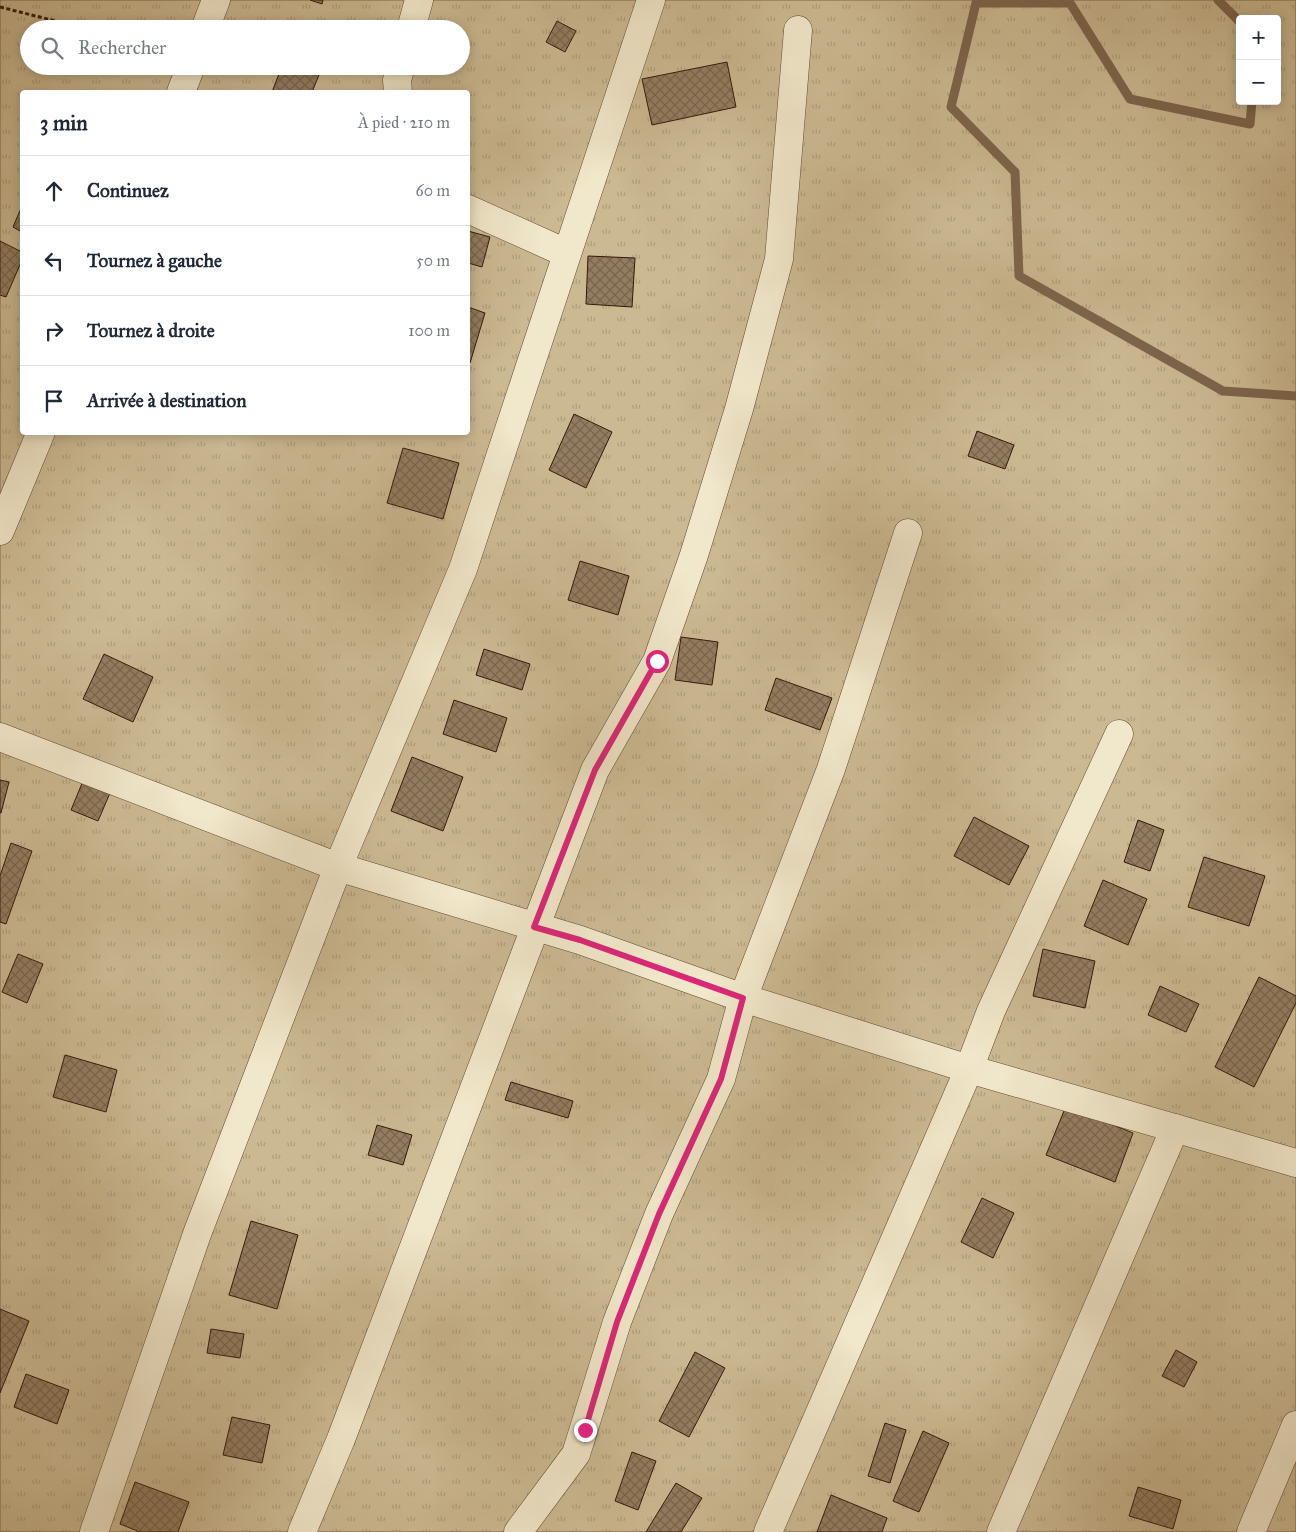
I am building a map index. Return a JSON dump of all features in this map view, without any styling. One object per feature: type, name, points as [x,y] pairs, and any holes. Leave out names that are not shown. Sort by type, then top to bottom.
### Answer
[{"type":"street","points":[[208,20],[216,0]]},
{"type":"street","points":[[413,20],[419,0]]},
{"type":"street","points":[[94,1532],[197,1234],[338,867],[463,569],[651,0]]},
{"type":"street","points":[[302,1532],[341,1439],[595,770],[657,661],[694,555],[739,409],[779,259],[798,30]]},
{"type":"street","points":[[182,90],[188,75]]},
{"type":"street","points":[[398,75],[398,90]]},
{"type":"street","points":[[470,210],[566,253]]},
{"type":"street","points":[[0,531],[40,435]]},
{"type":"street","points":[[518,1532],[576,1454],[617,1322],[648,1241],[721,1079],[743,998],[831,769],[908,534]]},
{"type":"street","points":[[768,1532],[969,1069],[990,1011],[1119,734]]},
{"type":"street","points":[[0,737],[338,867],[580,940],[743,998],[969,1069],[1296,1162]]},
{"type":"street","points":[[1001,1532],[1175,1128]]},
{"type":"street","points":[[1252,1532],[1296,1425]]},
{"type":"path","points":[[0,7],[51,20]]},
{"type":"green space","points":[[0,0],[1296,0],[1296,1532],[0,1532]]},
{"type":"building","points":[[310,0],[323,0],[322,4]]},
{"type":"building","points":[[557,21],[576,31],[565,52],[546,42]]},
{"type":"building","points":[[727,62],[736,107],[652,125],[642,79]]},
{"type":"building","points":[[279,75],[319,75],[313,90],[273,90]]},
{"type":"building","points":[[20,211],[20,231],[13,227]]},
{"type":"building","points":[[470,232],[490,237],[482,267],[470,264]]},
{"type":"building","points":[[0,241],[20,251],[20,265],[6,297],[0,295]]},
{"type":"building","points":[[588,256],[635,258],[632,307],[586,304]]},
{"type":"building","points":[[470,308],[485,313],[470,363]]},
{"type":"building","points":[[574,414],[612,432],[586,488],[549,470]]},
{"type":"building","points":[[977,431],[1014,445],[1005,469],[968,456]]},
{"type":"building","points":[[403,448],[459,463],[443,519],[387,503]]},
{"type":"building","points":[[580,561],[629,576],[618,615],[568,600]]},
{"type":"building","points":[[681,637],[718,642],[712,685],[675,680]]},
{"type":"building","points":[[484,649],[530,664],[522,690],[476,675]]},
{"type":"building","points":[[104,654],[153,677],[133,722],[83,699]]},
{"type":"building","points":[[776,678],[832,698],[820,730],[765,710]]},
{"type":"building","points":[[454,700],[507,718],[496,752],[443,734]]},
{"type":"building","points":[[412,757],[463,777],[443,831],[391,811]]},
{"type":"building","points":[[0,780],[9,782],[1,813],[0,813]]},
{"type":"building","points":[[83,781],[110,793],[98,821],[71,810]]},
{"type":"building","points":[[974,817],[1029,846],[1009,885],[954,856]]},
{"type":"building","points":[[1138,820],[1164,830],[1150,871],[1124,862]]},
{"type":"building","points":[[11,843],[32,851],[6,924],[0,922],[0,876]]},
{"type":"building","points":[[1204,857],[1265,876],[1249,926],[1188,907]]},
{"type":"building","points":[[1103,880],[1147,899],[1128,945],[1084,926]]},
{"type":"building","points":[[1043,949],[1095,961],[1085,1008],[1033,996]]},
{"type":"building","points":[[18,954],[43,964],[27,1003],[2,992]]},
{"type":"building","points":[[1259,977],[1296,996],[1296,1003],[1254,1087],[1215,1067]]},
{"type":"building","points":[[1160,986],[1199,1004],[1186,1032],[1148,1015]]},
{"type":"building","points":[[65,1055],[117,1070],[106,1112],[53,1097]]},
{"type":"building","points":[[511,1082],[573,1101],[568,1118],[505,1100]]},
{"type":"building","points":[[1066,1106],[1133,1133],[1115,1182],[1046,1155]]},
{"type":"building","points":[[377,1125],[412,1135],[403,1165],[368,1155]]},
{"type":"building","points":[[982,1198],[1014,1213],[993,1258],[961,1242]]},
{"type":"building","points":[[251,1221],[298,1235],[277,1309],[229,1295]]},
{"type":"building","points":[[0,1309],[29,1321],[0,1393]]},
{"type":"building","points":[[211,1329],[244,1334],[240,1358],[207,1353]]},
{"type":"building","points":[[1176,1350],[1197,1362],[1184,1387],[1162,1376]]},
{"type":"building","points":[[695,1352],[725,1368],[689,1437],[659,1421]]},
{"type":"building","points":[[26,1374],[69,1390],[57,1424],[14,1407]]},
{"type":"building","points":[[232,1417],[270,1425],[262,1463],[223,1455]]},
{"type":"building","points":[[885,1423],[906,1430],[890,1483],[868,1476]]},
{"type":"building","points":[[923,1431],[949,1443],[919,1512],[893,1501]]},
{"type":"building","points":[[632,1452],[656,1461],[638,1510],[615,1501]]},
{"type":"building","points":[[135,1482],[189,1502],[178,1532],[140,1532],[120,1524]]},
{"type":"building","points":[[676,1483],[702,1498],[681,1532],[646,1532]]},
{"type":"building","points":[[1138,1487],[1181,1500],[1173,1529],[1129,1516]]},
{"type":"building","points":[[831,1495],[887,1518],[882,1532],[817,1532]]},
{"type":"waterway","points":[[1218,0],[1236,18]]},
{"type":"waterway","points":[[1252,105],[1250,124],[1130,99],[1070,3],[976,3],[951,107],[1015,172],[1019,276],[1223,391],[1296,396]]},
{"type":"route","points":[[585,1430],[617,1322],[659,1214],[721,1079],[743,998],[580,940],[534,927],[595,770],[657,661]]}]
